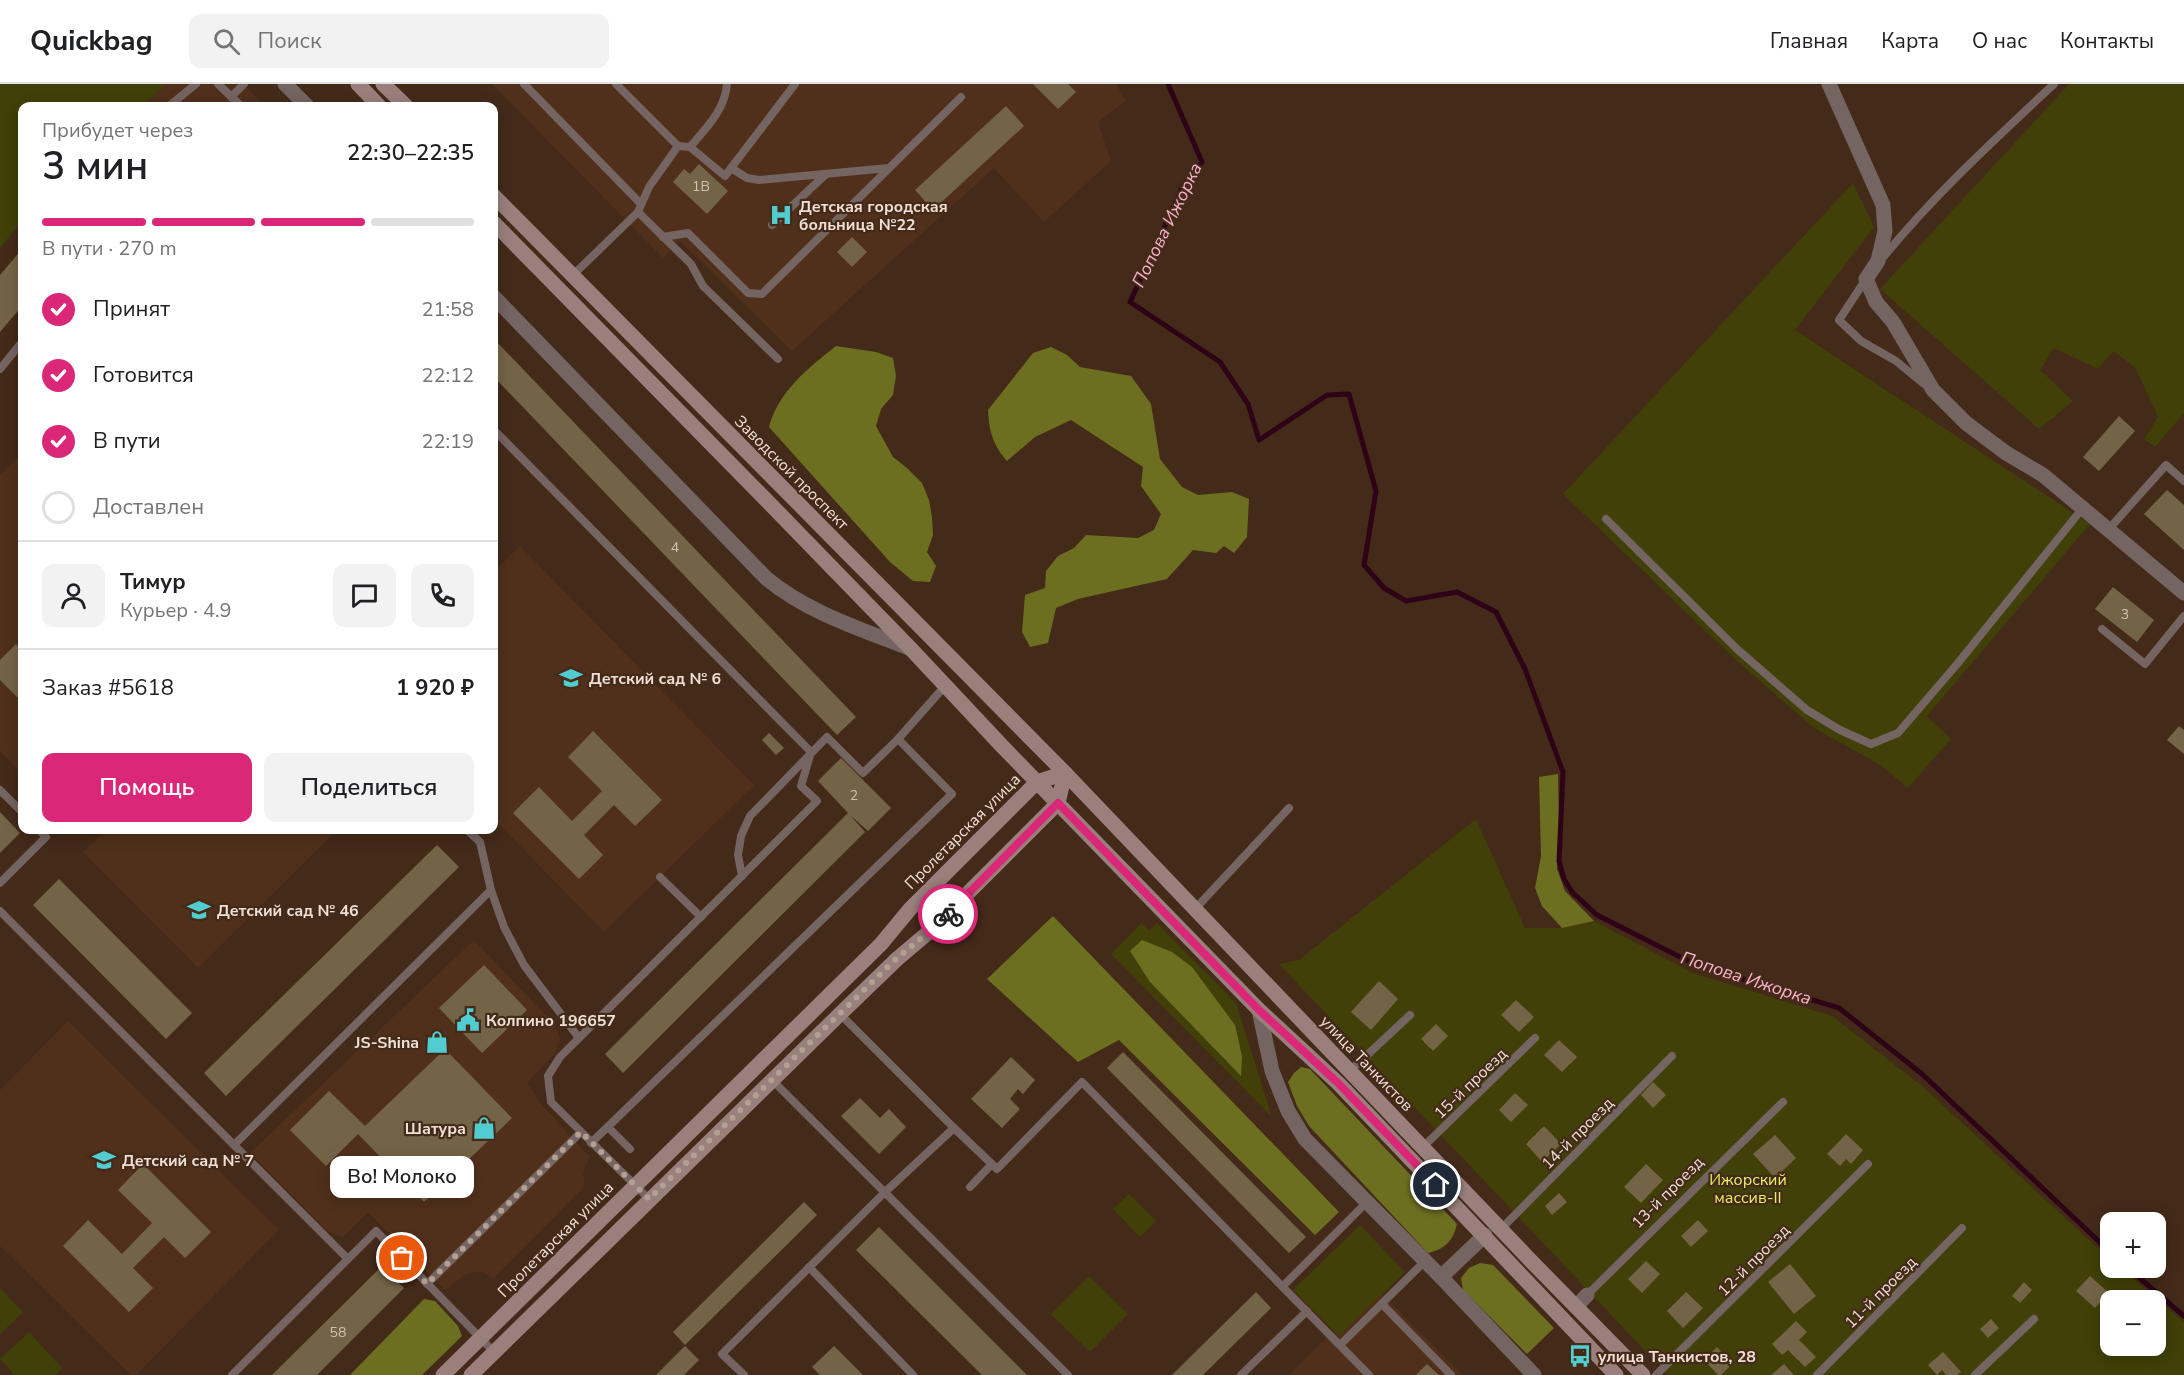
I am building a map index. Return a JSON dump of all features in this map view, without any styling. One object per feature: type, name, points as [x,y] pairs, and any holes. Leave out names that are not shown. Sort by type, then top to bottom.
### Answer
[{"type":"main road","points":[[358,84],[376,102]]},
{"type":"main road","points":[[383,84],[401,102]]},
{"type":"main road","name":"Заводской проспект","points":[[498,200],[1065,774]]},
{"type":"main road","points":[[498,227],[911,649],[1259,1010],[1338,1083],[1616,1375]]},
{"type":"main road","points":[[558,290],[572,276]]},
{"type":"main road","points":[[471,1375],[897,958],[930,931],[1058,803],[1065,774]]},
{"type":"main road","name":"Пролетарская улица","points":[[443,1375],[881,944],[910,909],[1037,782],[1065,774]]},
{"type":"main road","name":"улица Танкистов","points":[[1065,774],[1644,1375]]},
{"type":"main road","points":[[1485,1235],[1498,1226]]},
{"type":"street","points":[[285,84],[303,102]]},
{"type":"street","points":[[1829,84],[1883,205],[1885,231],[1878,261],[1866,279],[1876,302],[1893,322],[1933,390],[1966,423],[2006,453],[2043,475],[2184,593]]},
{"type":"street","points":[[498,301],[772,583],[807,607],[911,649]]},
{"type":"street","points":[[1259,1010],[1272,1071],[1288,1111],[1305,1139],[1534,1375]]},
{"type":"street","points":[[1441,1277],[1485,1235]]},
{"type":"street","name":"13-й проезд","points":[[1576,1307],[1587,1296]]},
{"type":"lane","points":[[174,102],[196,84]]},
{"type":"lane","points":[[218,84],[236,102]]},
{"type":"lane","points":[[231,97],[244,84]]},
{"type":"lane","points":[[524,84],[663,237],[691,264],[703,286],[778,359]]},
{"type":"lane","points":[[616,84],[678,146],[690,147],[724,176],[795,84]]},
{"type":"lane","points":[[690,147],[718,112],[727,84]]},
{"type":"lane","points":[[1933,390],[1896,361],[1862,341],[1839,320],[1866,279],[1926,209],[2054,84]]},
{"type":"lane","points":[[663,237],[688,233],[748,292],[762,294],[961,97]]},
{"type":"lane","points":[[572,276],[639,208],[649,187],[678,146]]},
{"type":"lane","points":[[731,168],[747,178],[759,180],[889,168]]},
{"type":"lane","points":[[772,225],[826,174]]},
{"type":"lane","points":[[0,369],[18,349]]},
{"type":"lane","points":[[498,434],[812,752]]},
{"type":"lane","points":[[2108,530],[2166,465],[2184,482]]},
{"type":"lane","points":[[1606,519],[1737,649],[1807,710],[1840,730],[1870,744],[1898,733],[1958,663],[2082,509]]},
{"type":"lane","points":[[2102,628],[2145,664],[2184,616]]},
{"type":"lane","points":[[742,876],[738,855],[741,836],[750,816],[827,737],[862,773],[898,739],[945,686]]},
{"type":"lane","points":[[591,1143],[952,794],[898,739]]},
{"type":"lane","points":[[649,1199],[551,1102],[548,1076],[560,1057],[816,801],[801,786],[812,752]]},
{"type":"lane","points":[[0,790],[18,808]]},
{"type":"lane","points":[[1196,909],[1289,808]]},
{"type":"lane","points":[[0,883],[46,837],[43,834]]},
{"type":"lane","points":[[471,834],[480,842],[491,890],[504,927],[524,965],[579,1038]]},
{"type":"lane","points":[[660,877],[701,916]]},
{"type":"lane","points":[[234,1145],[491,890]]},
{"type":"lane","points":[[0,911],[348,1259]]},
{"type":"lane","points":[[840,1014],[998,1169],[1082,1082],[1369,1375]]},
{"type":"lane","points":[[1350,1071],[1410,1015]]},
{"type":"lane","name":"15-й проезд","points":[[1423,1147],[1535,1038]]},
{"type":"lane","name":"14-й проезд","points":[[1498,1226],[1672,1056]]},
{"type":"lane","points":[[772,1080],[1068,1375]]},
{"type":"lane","name":"13-й проезд","points":[[1587,1296],[1783,1102]]},
{"type":"lane","points":[[608,1127],[630,1149]]},
{"type":"lane","points":[[744,1375],[722,1354],[884,1193],[954,1128]]},
{"type":"lane","points":[[427,1284],[581,1132]]},
{"type":"lane","points":[[970,1187],[992,1164]]},
{"type":"lane","name":"12-й проезд","points":[[1656,1375],[1868,1164]]},
{"type":"lane","points":[[1284,1286],[1367,1202]]},
{"type":"lane","name":"11-й проезд","points":[[1817,1375],[1962,1228]]},
{"type":"lane","points":[[232,1375],[376,1232],[494,1352]]},
{"type":"lane","points":[[1340,1345],[1425,1261]]},
{"type":"lane","points":[[809,1267],[913,1375]]},
{"type":"lane","points":[[1382,1304],[1451,1375]]},
{"type":"lane","points":[[1241,1375],[1307,1311]]},
{"type":"lane","points":[[1974,1375],[2034,1319]]},
{"type":"lane","points":[[730,1375],[737,1368]]},
{"type":"shaded area","points":[[166,84],[243,84],[261,102],[147,102]]},
{"type":"shaded area","name":"Детская городская больница №22","points":[[492,84],[1116,84],[1126,101],[1098,122],[1111,161],[1044,222],[994,168],[792,351],[680,241],[663,258]]},
{"type":"shaded area","points":[[836,346],[876,352],[893,358],[896,376],[893,395],[881,409],[876,426],[893,457],[922,483],[929,500],[933,535],[927,552],[936,566],[930,582],[913,581],[890,562],[769,427],[779,403],[795,382]]},
{"type":"shaded area","points":[[1051,347],[1067,355],[1080,367],[1131,376],[1151,404],[1160,459],[1182,487],[1198,495],[1232,492],[1249,499],[1247,537],[1234,553],[1224,546],[1216,553],[1193,550],[1167,579],[1078,599],[1056,608],[1048,643],[1030,647],[1022,632],[1025,595],[1045,588],[1046,571],[1058,556],[1074,548],[1086,535],[1138,538],[1154,530],[1161,514],[1141,486],[1143,467],[1071,420],[1035,437],[1007,461],[998,449],[989,425],[988,410],[1033,353]]},
{"type":"shaded area","points":[[18,457],[18,770],[0,751],[0,475]]},
{"type":"shaded area","name":"Детский сад № 6","points":[[520,546],[754,785],[604,932],[498,823],[498,567]]},
{"type":"shaded area","points":[[1558,774],[1557,869],[1565,891],[1594,921],[1562,928],[1542,906],[1535,888],[1541,856],[1539,777]]},
{"type":"shaded area","name":"Детский сад № 46","points":[[102,834],[333,834],[198,968],[83,852]]},
{"type":"shaded area","points":[[1053,916],[1339,1212],[1315,1235],[1119,1040],[1078,1062],[987,979]]},
{"type":"shaded area","points":[[474,940],[554,1024],[560,1038],[555,1053],[527,1083],[542,1105],[589,1156],[583,1174],[585,1186],[493,1279],[483,1272],[475,1272],[465,1275],[445,1290],[368,1212],[343,1237],[327,1231],[250,1153]]},
{"type":"shaded area","points":[[1142,940],[1172,952],[1192,967],[1235,1025],[1242,1056],[1241,1076],[1150,982],[1130,951]]},
{"type":"shaded area","name":"Детский сад № 7","points":[[68,1021],[279,1230],[136,1375],[131,1375],[0,1246],[0,1090]]},
{"type":"shaded area","points":[[1301,1067],[1310,1069],[1457,1224],[1451,1240],[1444,1247],[1428,1253],[1309,1126],[1297,1106],[1288,1082]]},
{"type":"shaded area","points":[[1480,1263],[1493,1265],[1554,1328],[1527,1354],[1463,1290],[1461,1278],[1469,1268]]},
{"type":"shaded area","points":[[1376,1288],[1463,1375],[1289,1375]]},
{"type":"shaded area","points":[[424,1299],[435,1301],[458,1326],[462,1336],[422,1375],[350,1375]]},
{"type":"green space","points":[[0,84],[166,84],[147,102],[18,102],[18,226],[0,248]]},
{"type":"green space","points":[[2069,84],[2184,84],[2184,413],[2155,447],[2144,439],[2158,417],[2135,367],[2113,351],[2098,369],[2054,348],[2040,370],[2073,401],[2039,429],[1880,289]]},
{"type":"green space","points":[[1853,183],[1874,227],[1795,330],[2090,524],[1927,716],[1951,739],[1908,788],[1882,766],[1814,728],[1737,661],[1563,494]]},
{"type":"green space","name":"Ижорский массив-II","points":[[1476,819],[1525,928],[1562,928],[1594,921],[1693,973],[1832,1016],[1922,1086],[2100,1250],[2100,1278],[2133,1278],[2147,1290],[2100,1290],[2100,1356],[2166,1356],[2166,1307],[2184,1322],[2184,1375],[1668,1375],[1279,964],[1299,960]]},
{"type":"green space","points":[[1141,923],[1149,931],[1157,923],[1236,1003],[1272,1117],[1111,954]]},
{"type":"green space","points":[[1129,1194],[1156,1221],[1140,1237],[1113,1209]]},
{"type":"green space","points":[[1360,1225],[1405,1272],[1339,1336],[1293,1290]]},
{"type":"green space","points":[[1089,1276],[1128,1314],[1090,1352],[1051,1314]]},
{"type":"green space","points":[[0,1288],[23,1312],[0,1334]]},
{"type":"green space","points":[[29,1332],[62,1368],[55,1375],[15,1375],[0,1359]]},
{"type":"building","points":[[1033,84],[1068,84],[1076,92],[1058,109]]},
{"type":"building","points":[[1006,106],[1024,126],[933,210],[915,190]]},
{"type":"building","points":[[699,164],[728,191],[707,214],[673,182],[684,169],[690,174]]},
{"type":"building","points":[[852,237],[867,252],[852,267],[837,252]]},
{"type":"building","points":[[18,254],[18,311],[0,332],[0,275]]},
{"type":"building","points":[[498,343],[856,717],[837,735],[498,381]]},
{"type":"building","points":[[2119,416],[2135,431],[2099,471],[2083,457]]},
{"type":"building","points":[[2167,490],[2184,505],[2184,550],[2144,514]]},
{"type":"building","points":[[2113,587],[2154,620],[2137,642],[2095,609]]},
{"type":"building","points":[[16,644],[18,646],[18,698],[0,680],[0,660]]},
{"type":"building","points":[[2179,726],[2184,730],[2184,754],[2167,740]]},
{"type":"building","points":[[593,731],[662,800],[635,826],[614,805],[584,835],[603,855],[579,879],[513,813],[539,787],[572,821],[602,791],[568,757]]},
{"type":"building","points":[[769,733],[784,748],[776,755],[762,740]]},
{"type":"building","points":[[841,758],[891,808],[868,831],[850,815],[865,832],[623,1073],[605,1054],[848,813],[818,781]]},
{"type":"building","points":[[0,812],[19,834],[0,853]]},
{"type":"building","points":[[437,845],[459,867],[226,1096],[204,1073]]},
{"type":"building","points":[[59,879],[192,1013],[166,1039],[33,905]]},
{"type":"building","points":[[484,965],[527,1010],[482,1053],[439,1008]]},
{"type":"building","points":[[1379,981],[1398,999],[1371,1030],[1351,1012]]},
{"type":"building","points":[[1516,1000],[1534,1017],[1519,1032],[1501,1015]]},
{"type":"building","points":[[1436,1024],[1448,1036],[1433,1051],[1421,1039]]},
{"type":"building","points":[[1559,1040],[1577,1057],[1562,1072],[1544,1055]]},
{"type":"building","points":[[445,1049],[512,1118],[424,1202],[358,1134],[326,1166],[290,1130],[329,1091],[365,1126]]},
{"type":"building","points":[[1123,1052],[1306,1237],[1289,1253],[1107,1068]]},
{"type":"building","points":[[1011,1057],[1035,1080],[1023,1094],[1018,1089],[1010,1099],[1020,1109],[1002,1128],[971,1099]]},
{"type":"building","points":[[1653,1082],[1666,1095],[1653,1108],[1641,1095]]},
{"type":"building","points":[[1515,1093],[1528,1105],[1511,1122],[1499,1110]]},
{"type":"building","points":[[860,1098],[880,1118],[889,1109],[906,1127],[879,1154],[841,1116]]},
{"type":"building","points":[[1544,1126],[1561,1144],[1542,1162],[1526,1144]]},
{"type":"building","points":[[1846,1134],[1863,1150],[1851,1164],[1846,1159],[1840,1166],[1827,1154]]},
{"type":"building","points":[[1775,1135],[1796,1158],[1775,1178],[1753,1154]]},
{"type":"building","points":[[143,1164],[211,1232],[185,1258],[164,1237],[133,1268],[153,1288],[129,1312],[63,1246],[88,1220],[122,1254],[152,1223],[118,1190]]},
{"type":"building","points":[[1646,1164],[1663,1180],[1641,1203],[1624,1187]]},
{"type":"building","points":[[1559,1193],[1567,1202],[1552,1215],[1545,1206]]},
{"type":"building","points":[[804,1202],[817,1215],[685,1345],[673,1332]]},
{"type":"building","points":[[1698,1220],[1708,1231],[1691,1247],[1681,1236]]},
{"type":"building","points":[[879,1227],[1027,1375],[982,1375],[856,1250]]},
{"type":"building","points":[[1646,1261],[1660,1274],[1642,1293],[1628,1279]]},
{"type":"building","points":[[1790,1264],[1816,1296],[1794,1314],[1768,1282]]},
{"type":"building","points":[[382,1266],[404,1288],[317,1375],[272,1375]]},
{"type":"building","points":[[2090,1276],[2106,1290],[2100,1290],[2100,1303],[2095,1308],[2076,1291]]},
{"type":"building","points":[[2024,1282],[2032,1290],[2020,1303],[2012,1296]]},
{"type":"building","points":[[1256,1292],[1271,1308],[1203,1375],[1172,1375]]},
{"type":"building","points":[[1686,1292],[1703,1308],[1683,1328],[1667,1311]]},
{"type":"building","points":[[1991,1319],[1999,1328],[1988,1338],[1980,1329]]},
{"type":"building","points":[[1796,1321],[1807,1332],[1799,1340],[1816,1357],[1805,1367],[1788,1350],[1782,1355],[1772,1344]]},
{"type":"building","points":[[685,1346],[699,1360],[684,1375],[656,1375]]},
{"type":"building","points":[[834,1346],[863,1375],[820,1375],[812,1367]]},
{"type":"building","points":[[1717,1347],[1732,1364],[1721,1375],[1718,1375],[1704,1360]]},
{"type":"building","points":[[1943,1352],[1961,1372],[1957,1375],[1946,1375],[1942,1370],[1937,1375],[1928,1365]]},
{"type":"building","points":[[1427,1364],[1439,1375],[1416,1375]]},
{"type":"building","points":[[1784,1364],[1794,1375],[1771,1375]]},
{"type":"waterway","name":"Попова Ижорка","points":[[1168,84],[1202,162],[1184,184],[1130,302],[1220,362],[1248,404],[1259,440],[1327,395],[1349,394],[1376,491],[1364,565],[1384,588],[1406,601],[1457,592],[1496,612],[1525,669],[1563,772],[1559,861],[1564,879],[1572,892],[1597,915],[1694,964],[1839,1008],[1922,1074],[2100,1243]]},
{"type":"waterway","name":"Попова Ижорка","points":[[2140,1278],[2184,1316]]},
{"type":"way so far","points":[[402,1258],[427,1284],[581,1132],[649,1199],[897,958],[948,914]]},
{"type":"place","name":"Детская городская больница №22","points":[[781,215]]},
{"type":"place","name":"Детский сад № 6","points":[[571,678]]},
{"type":"place","name":"Детский сад № 46","points":[[199,910]]},
{"type":"place","name":"Колпино 196657","points":[[468,1020]]},
{"type":"place","name":"JS-Shina","points":[[437,1042]]},
{"type":"place","name":"Шатура","points":[[484,1128]]},
{"type":"place","name":"Детский сад № 7","points":[[104,1160]]},
{"type":"place","name":"Во! Молоко","points":[[402,1258]]},
{"type":"place","name":"улица Танкистов, 28","points":[[1580,1356]]},
{"type":"route","points":[[948,914],[1058,803],[1259,1010],[1338,1083],[1436,1185]]}]
